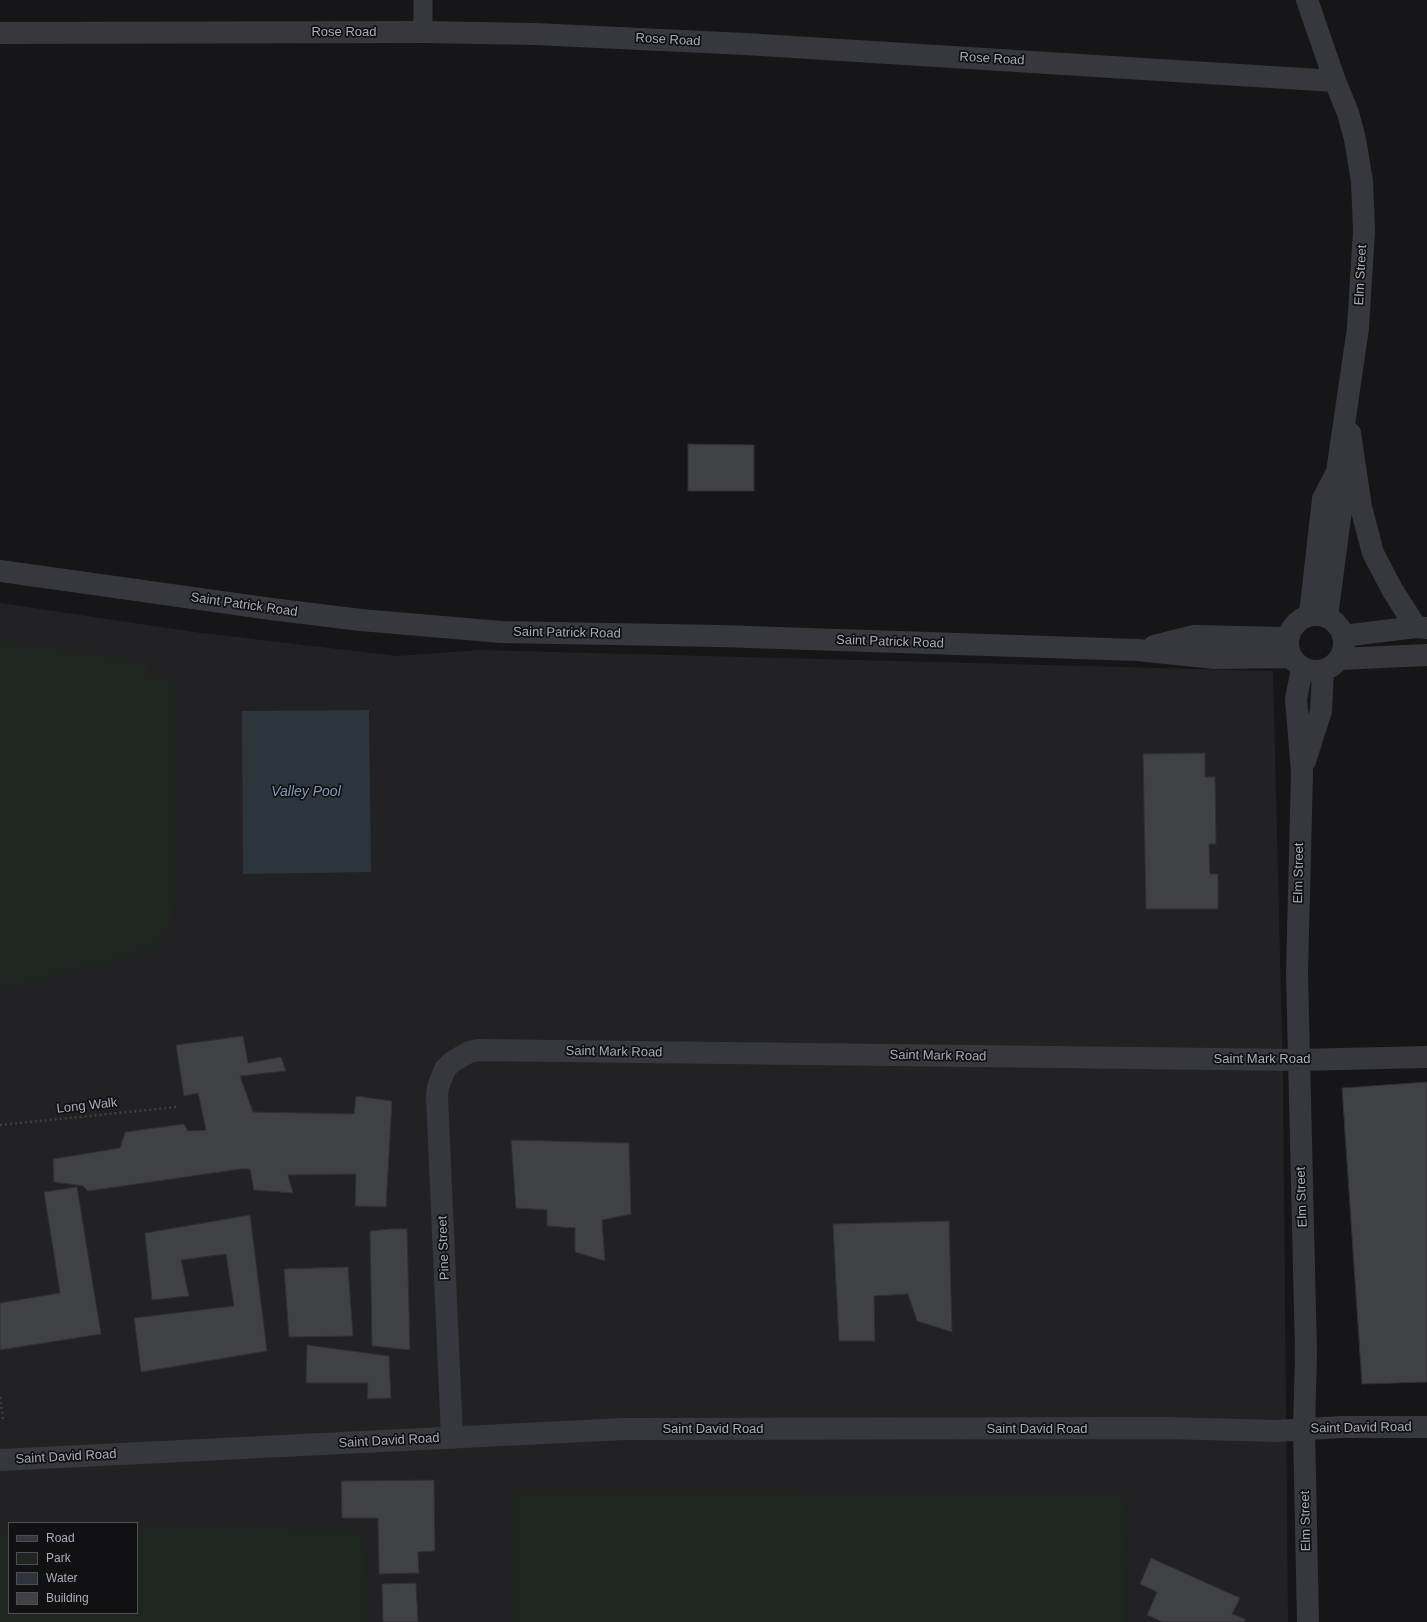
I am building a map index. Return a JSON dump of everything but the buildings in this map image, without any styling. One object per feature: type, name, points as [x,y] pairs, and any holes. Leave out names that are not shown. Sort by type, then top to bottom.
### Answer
[{"type":"street","name":"Elm Street","points":[[1307,0],[1335,81],[1348,112],[1355,139],[1362,181],[1364,231],[1358,328],[1337,472],[1342,503],[1319,615]]},
{"type":"street","name":"Rose Road","points":[[0,33],[423,32],[542,34],[752,44],[1335,81]]},
{"type":"street","points":[[1308,659],[1295,623],[1319,615],[1337,624],[1343,636],[1422,627],[1381,570],[1367,534],[1361,506],[1347,410]]},
{"type":"street","name":"Saint Patrick Road","points":[[0,571],[360,620],[501,632],[719,636],[1137,650],[1194,636],[1308,659],[1427,656]]},
{"type":"street","name":"Elm Street","points":[[1308,1622],[1304,1429],[1306,1353],[1297,973],[1302,772],[1296,699],[1308,659],[1344,648],[1343,636]]},
{"type":"street","name":"Saint Mark Road","points":[[452,1062],[469,1052],[478,1050],[1299,1060],[1427,1057]]},
{"type":"street","name":"Pine Street","points":[[452,1062],[441,1078],[437,1097],[452,1437]]},
{"type":"street","name":"Saint David Road","points":[[0,1460],[624,1429],[1166,1428],[1277,1431],[1340,1427],[1427,1427]]},
{"type":"lane","points":[[423,0],[423,32]]},
{"type":"path","name":"Long Walk","points":[[0,1125],[177,1107]]},
{"type":"path","points":[[0,1398],[3,1419]]},
{"type":"shaded area","points":[[0,603],[194,632],[397,656],[480,650],[1273,671],[1283,1077],[1288,1622],[0,1622]]},
{"type":"green space","points":[[0,640],[148,662],[148,675],[175,680],[176,869],[172,919],[162,941],[134,955],[0,990]]},
{"type":"green space","points":[[513,1491],[1126,1492],[1125,1622],[513,1622]]},
{"type":"green space","points":[[212,1526],[363,1530],[368,1622],[0,1622],[0,1531],[8,1530],[8,1614],[138,1614],[138,1527]]},
{"type":"water","name":"Valley Pool","points":[[369,710],[371,872],[243,874],[242,711]]}]
